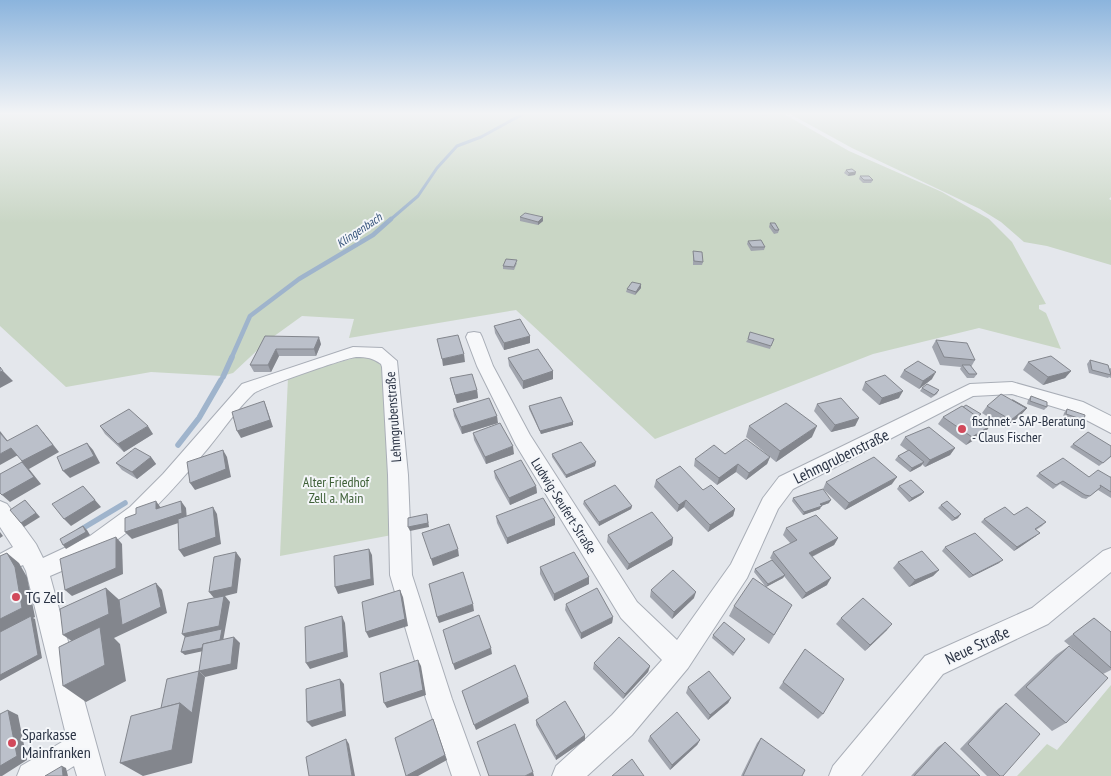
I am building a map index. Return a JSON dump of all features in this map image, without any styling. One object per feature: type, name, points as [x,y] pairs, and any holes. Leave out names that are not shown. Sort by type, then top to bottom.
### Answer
[{"type":"street","name":"Ludwig-Seufert-Straße","points":[[474,337],[485,366],[523,440],[629,610],[679,659]]},
{"type":"street","name":"Lehmgrubenstraße","points":[[37,571],[68,559],[98,543],[137,513],[170,480],[248,388],[353,352],[376,352],[389,361],[390,367],[398,475],[401,575],[439,699],[466,776]]},
{"type":"street","name":"Lehmgrubenstraße","points":[[566,776],[622,725],[679,659],[739,571],[770,504],[786,483],[866,445],[970,390],[1012,388],[1077,407],[1106,422]]},
{"type":"street","points":[[0,510],[28,551],[37,571],[91,776]]},
{"type":"street","points":[[0,565],[28,551]]},
{"type":"street","name":"Neue Straße","points":[[843,776],[934,666],[1040,616],[1111,558]]},
{"type":"street","points":[[31,776],[84,746]]},
{"type":"green space","points":[[0,150],[848,150],[942,192],[989,219],[1012,242],[1046,304],[1039,305],[1039,309],[1046,313],[1061,349],[979,328],[873,354],[655,439],[516,310],[349,338],[354,319],[302,316],[266,342],[233,373],[222,376],[151,372],[66,387],[0,326]]},
{"type":"green space","points":[[857,150],[1111,150],[1111,197],[1109,199],[1111,200],[1111,265],[1047,246],[1024,242],[1001,222],[980,209]]},
{"type":"green space","name":"Alter Friedhof Zell a. Main","points":[[364,355],[384,365],[392,535],[280,556],[288,377]]},
{"type":"green space","points":[[1111,685],[1111,776],[1017,776],[1047,744],[1057,750]]},
{"type":"building","points":[[852,169],[856,172],[849,173],[846,170]]},
{"type":"building","points":[[860,176],[869,176],[873,180],[864,180]]},
{"type":"building","points":[[525,213],[543,217],[538,222],[520,217]]},
{"type":"building","points":[[770,223],[775,223],[779,230],[775,230]]},
{"type":"building","points":[[761,240],[765,247],[752,247],[748,241]]},
{"type":"building","points":[[693,251],[702,252],[703,262],[694,261]]},
{"type":"building","points":[[506,259],[517,260],[514,267],[503,266]]},
{"type":"building","points":[[632,282],[641,284],[636,292],[627,289]]},
{"type":"building","points":[[520,319],[530,336],[504,343],[494,326]]},
{"type":"building","points":[[750,332],[774,339],[771,346],[748,339]]},
{"type":"building","points":[[458,335],[464,354],[442,359],[437,339]]},
{"type":"building","points":[[265,336],[319,337],[314,349],[276,349],[268,365],[250,365]]},
{"type":"building","points":[[936,340],[967,343],[975,360],[944,357]]},
{"type":"building","points":[[538,349],[553,371],[523,381],[508,358]]},
{"type":"building","points":[[1051,356],[1071,371],[1048,377],[1028,362]]},
{"type":"building","points":[[1090,360],[1108,365],[1111,375],[1092,370]]},
{"type":"building","points":[[918,361],[936,372],[923,381],[904,370]]},
{"type":"building","points":[[962,365],[970,365],[977,374],[969,374]]},
{"type":"building","points":[[472,374],[477,390],[455,395],[450,378]]},
{"type":"building","points":[[885,375],[903,391],[882,398],[865,382]]},
{"type":"building","points":[[927,384],[939,390],[934,395],[922,388]]},
{"type":"building","points":[[1001,394],[1026,408],[1011,420],[987,406]]},
{"type":"building","points":[[1031,396],[1047,402],[1047,407],[1030,401]]},
{"type":"building","points":[[561,397],[573,422],[540,431],[529,406]]},
{"type":"building","points":[[489,398],[497,416],[461,427],[453,409]]},
{"type":"building","points":[[841,398],[859,418],[835,425],[817,404]]},
{"type":"building","points":[[264,401],[270,420],[237,431],[232,412]]},
{"type":"building","points":[[786,403],[817,426],[780,451],[749,426]]},
{"type":"building","points":[[966,405],[981,414],[977,417],[963,407]]},
{"type":"building","points":[[962,406],[990,426],[972,437],[943,417]]},
{"type":"building","points":[[129,409],[148,426],[118,444],[100,426]]},
{"type":"building","points":[[1067,409],[1085,415],[1084,420],[1066,414]]},
{"type":"building","points":[[500,423],[513,446],[485,457],[473,433]]},
{"type":"building","points":[[37,425],[53,445],[22,461],[11,448],[0,454],[0,433],[7,441]]},
{"type":"building","points":[[929,427],[955,448],[930,460],[905,437]]},
{"type":"building","points":[[1088,432],[1111,446],[1111,456],[1103,463],[1073,444]]},
{"type":"building","points":[[746,439],[770,457],[749,473],[738,464],[719,478],[695,459],[714,445],[725,454]]},
{"type":"building","points":[[581,442],[596,462],[566,475],[552,454]]},
{"type":"building","points":[[87,443],[94,456],[63,471],[57,457]]},
{"type":"building","points":[[135,448],[151,457],[132,472],[116,463]]},
{"type":"building","points":[[223,450],[226,469],[190,483],[187,462]]},
{"type":"building","points":[[909,450],[924,462],[912,468],[898,456]]},
{"type":"building","points":[[874,457],[897,477],[849,503],[826,482]]},
{"type":"building","points":[[1063,458],[1089,477],[1098,470],[1111,477],[1111,492],[1100,485],[1101,487],[1090,496],[1085,495],[1063,481],[1056,485],[1039,473]]},
{"type":"building","points":[[521,460],[536,486],[509,498],[494,471]]},
{"type":"building","points":[[22,462],[34,477],[2,495],[0,493],[0,474]]},
{"type":"building","points":[[680,466],[703,490],[711,485],[735,509],[710,525],[686,500],[679,505],[656,480]]},
{"type":"building","points":[[911,480],[924,492],[912,498],[899,486]]},
{"type":"building","points":[[615,485],[632,506],[599,522],[584,501]]},
{"type":"building","points":[[83,486],[95,500],[64,519],[52,504]]},
{"type":"building","points":[[823,489],[831,500],[820,504],[822,506],[804,512],[793,498]]},
{"type":"building","points":[[543,498],[555,518],[507,538],[496,516]]},
{"type":"building","points":[[25,500],[36,513],[21,523],[10,510]]},
{"type":"building","points":[[156,501],[156,509],[181,501],[182,513],[125,532],[125,518],[136,514],[136,508]]},
{"type":"building","points":[[947,501],[961,514],[955,518],[941,505]]},
{"type":"building","points":[[213,507],[216,537],[179,550],[178,519]]},
{"type":"building","points":[[1005,507],[1014,515],[1027,507],[1046,522],[1035,529],[1040,533],[1017,547],[984,519]]},
{"type":"building","points":[[652,512],[673,538],[629,564],[608,535]]},
{"type":"building","points":[[427,514],[428,523],[408,527],[408,518]]},
{"type":"building","points":[[816,515],[838,538],[809,553],[831,578],[806,593],[773,552],[797,540],[786,528]]},
{"type":"building","points":[[449,524],[458,549],[431,559],[422,533]]},
{"type":"building","points":[[83,526],[86,532],[63,545],[60,539]]},
{"type":"building","points":[[975,533],[1003,560],[973,575],[945,547]]},
{"type":"building","points":[[116,537],[116,568],[65,590],[60,559]]},
{"type":"building","points":[[369,549],[371,579],[335,587],[334,556]]},
{"type":"building","points":[[922,551],[939,570],[915,580],[898,562]]},
{"type":"building","points":[[236,552],[232,587],[209,592],[214,557]]},
{"type":"building","points":[[574,552],[589,577],[554,594],[540,567]]},
{"type":"building","points":[[7,553],[15,567],[22,608],[0,619],[0,556]]},
{"type":"building","points":[[772,560],[785,575],[768,584],[755,569]]},
{"type":"building","points":[[673,570],[696,592],[674,612],[651,590]]},
{"type":"building","points":[[463,572],[473,604],[437,617],[429,584]]},
{"type":"building","points":[[753,578],[792,605],[774,635],[734,606]]},
{"type":"building","points":[[156,583],[161,607],[122,625],[119,600]]},
{"type":"building","points":[[106,588],[109,614],[63,635],[60,609]]},
{"type":"building","points":[[597,588],[613,617],[581,633],[566,604]]},
{"type":"building","points":[[400,590],[405,619],[366,632],[362,602]]},
{"type":"building","points":[[224,596],[219,626],[182,634],[188,603]]},
{"type":"building","points":[[863,598],[892,624],[870,645],[841,618]]},
{"type":"building","points":[[479,615],[491,648],[453,664],[443,630]]},
{"type":"building","points":[[31,616],[38,655],[0,675],[0,632]]},
{"type":"building","points":[[342,616],[344,652],[306,663],[305,627]]},
{"type":"building","points":[[1094,618],[1111,632],[1111,668],[1073,634]]},
{"type":"building","points":[[724,622],[745,639],[734,653],[713,635]]},
{"type":"building","points":[[100,627],[105,665],[63,686],[59,647]]},
{"type":"building","points":[[222,629],[220,640],[203,644],[202,648],[181,652],[185,637]]},
{"type":"building","points":[[234,637],[231,664],[199,671],[203,644]]},
{"type":"building","points":[[619,637],[650,666],[625,694],[594,663]]},
{"type":"building","points":[[1069,646],[1108,678],[1066,723],[1026,687]]},
{"type":"building","points":[[805,649],[844,679],[823,714],[783,682]]},
{"type":"building","points":[[418,660],[423,690],[384,703],[380,673]]},
{"type":"building","points":[[515,665],[528,697],[474,725],[462,691]]},
{"type":"building","points":[[199,671],[192,713],[180,703],[161,708],[167,679]]},
{"type":"building","points":[[709,671],[731,698],[710,715],[688,687]]},
{"type":"building","points":[[340,679],[343,711],[307,722],[306,689]]},
{"type":"building","points":[[565,701],[585,735],[556,756],[536,720]]},
{"type":"building","points":[[180,703],[172,750],[120,763],[131,716]]},
{"type":"building","points":[[1006,703],[1040,734],[1003,776],[1000,776],[968,744]]},
{"type":"building","points":[[8,710],[17,756],[0,766],[0,714]]},
{"type":"building","points":[[677,712],[700,740],[672,765],[650,736]]},
{"type":"building","points":[[433,719],[445,755],[406,776],[395,738]]},
{"type":"building","points":[[515,724],[533,772],[525,776],[489,776],[477,742]]},
{"type":"building","points":[[761,738],[805,770],[802,776],[743,776]]},
{"type":"building","points":[[346,739],[352,776],[309,776],[306,757]]},
{"type":"building","points":[[945,742],[980,776],[914,776]]},
{"type":"building","points":[[632,759],[644,776],[612,776]]},
{"type":"building","points":[[62,766],[63,776],[45,776]]},
{"type":"waterway","name":"Klingenbach","points":[[390,220],[418,196],[437,168],[453,150]]},
{"type":"waterway","name":"Klingenbach","points":[[231,359],[250,316],[299,279],[373,235],[391,219]]},
{"type":"waterway","name":"Klingenbach","points":[[223,377],[232,357]]},
{"type":"waterway","name":"Klingenbach","points":[[178,445],[199,418],[221,380]]},
{"type":"waterway","name":"Klingenbach","points":[[80,530],[125,503]]},
{"type":"place","name":"fischnet - SAP-Beratung - Claus Fischer","points":[[962,429]]},
{"type":"place","name":"TG Zell","points":[[16,597]]},
{"type":"place","name":"Sparkasse Mainfranken","points":[[12,743]]}]
